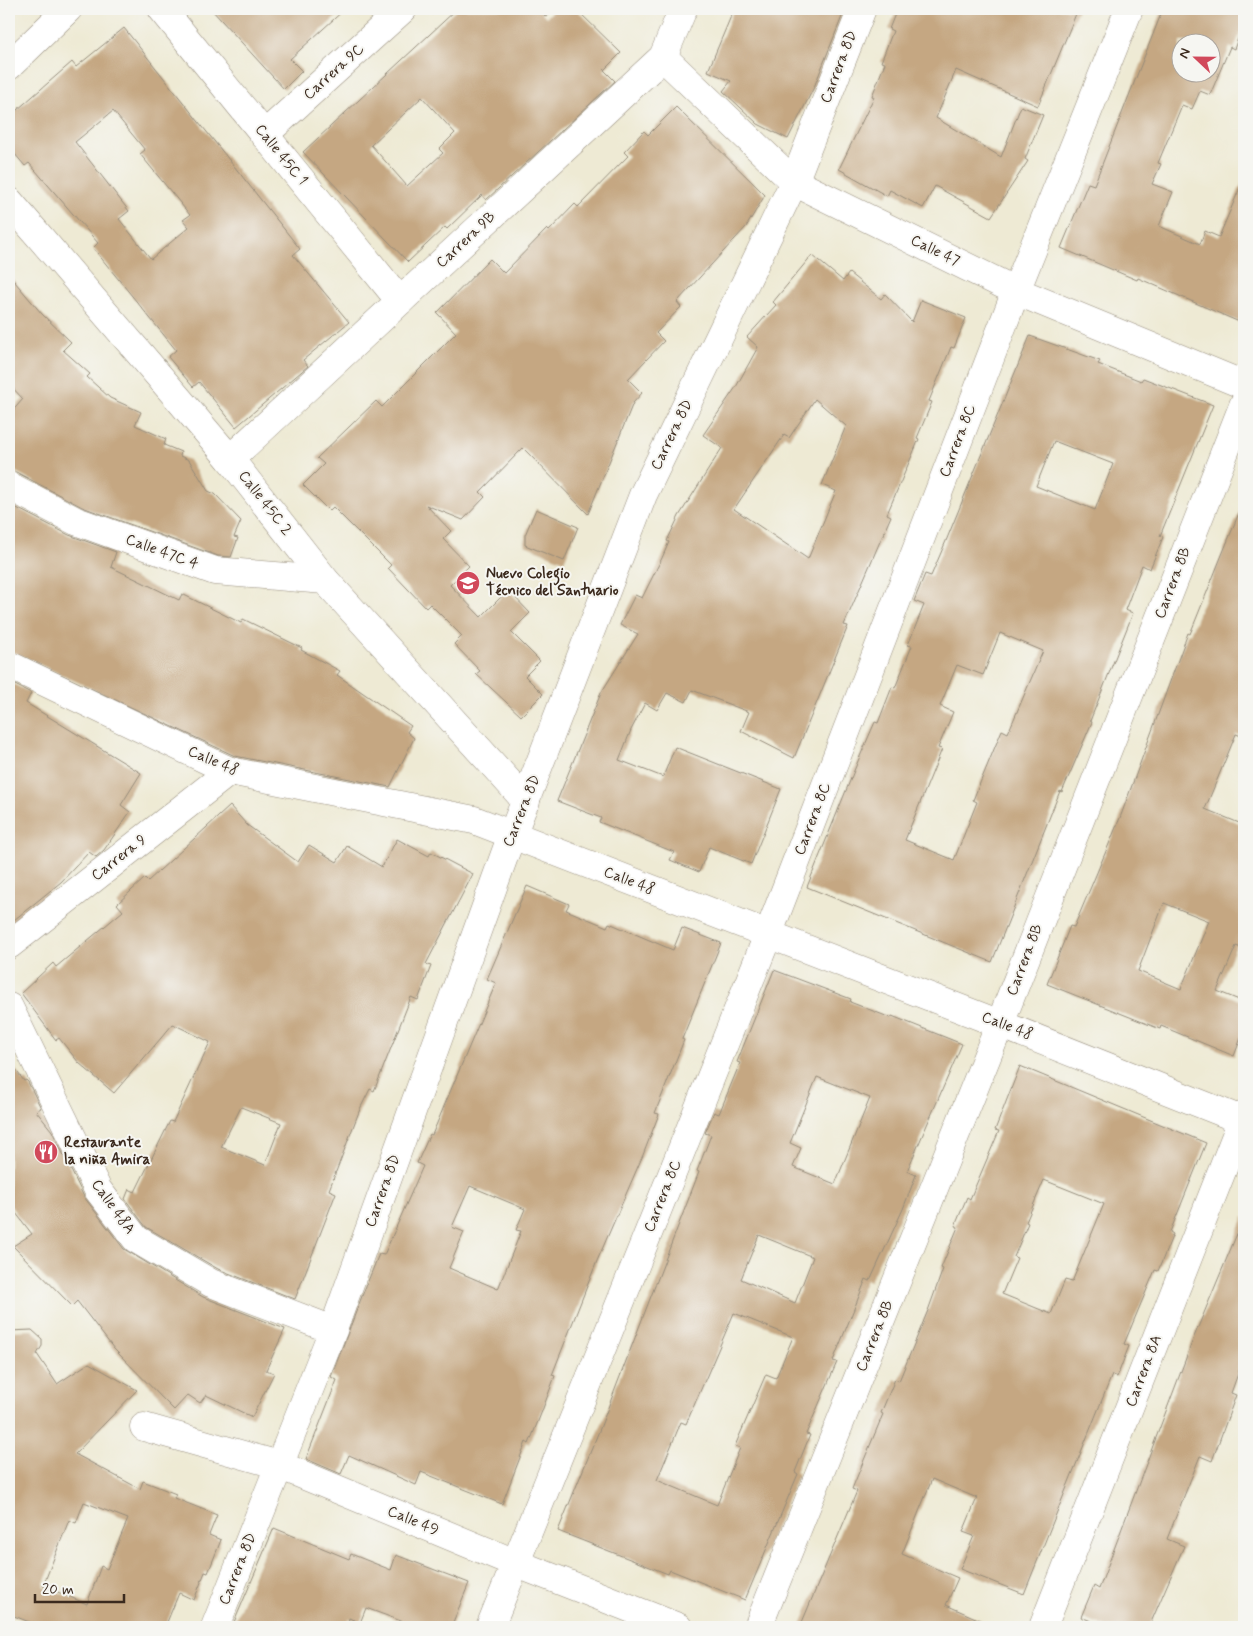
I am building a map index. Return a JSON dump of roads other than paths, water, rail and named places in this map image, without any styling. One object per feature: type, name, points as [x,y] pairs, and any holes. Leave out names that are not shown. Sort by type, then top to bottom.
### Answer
[{"type":"street","points":[[9,66],[68,9]]},
{"type":"street","name":"Calle 45C 1","points":[[162,9],[400,301]]},
{"type":"street","name":"Carrera 9C","points":[[264,134],[403,9]]},
{"type":"street","name":"Carrera 9B","points":[[230,459],[663,57],[683,9]]},
{"type":"street","name":"Carrera 8D","points":[[215,1627],[333,1330],[512,836],[643,495],[794,182],[862,9]]},
{"type":"street","name":"Carrera 8C","points":[[490,1627],[768,935],[1016,291],[1129,9]]},
{"type":"street","name":"Calle 47","points":[[663,57],[794,182],[1016,291],[1244,385]]},
{"type":"street","name":"Calle 45C 2","points":[[9,201],[230,459],[325,580],[526,801]]},
{"type":"street","name":"Carrera 8B","points":[[758,1627],[1000,1024],[1244,403]]},
{"type":"street","name":"Calle 47C 4","points":[[9,486],[76,521],[215,571],[325,580]]},
{"type":"street","name":"Calle 48","points":[[9,665],[230,771],[474,820],[1244,1119]]},
{"type":"street","name":"Carrera 9","points":[[9,945],[230,771]]},
{"type":"street","name":"Calle 48A","points":[[9,1007],[98,1190],[136,1239],[211,1283],[333,1330]]},
{"type":"street","name":"Carrera 8A","points":[[1043,1627],[1244,1119]]},
{"type":"street","name":"Calle 49","points":[[144,1427],[279,1465],[515,1563],[678,1627]]},
{"type":"place","name":"Nuevo Colegio Técnico del Santuario","points":[[468,583]]},
{"type":"place","name":"Restaurante la niña Amira","points":[[46,1152]]}]
